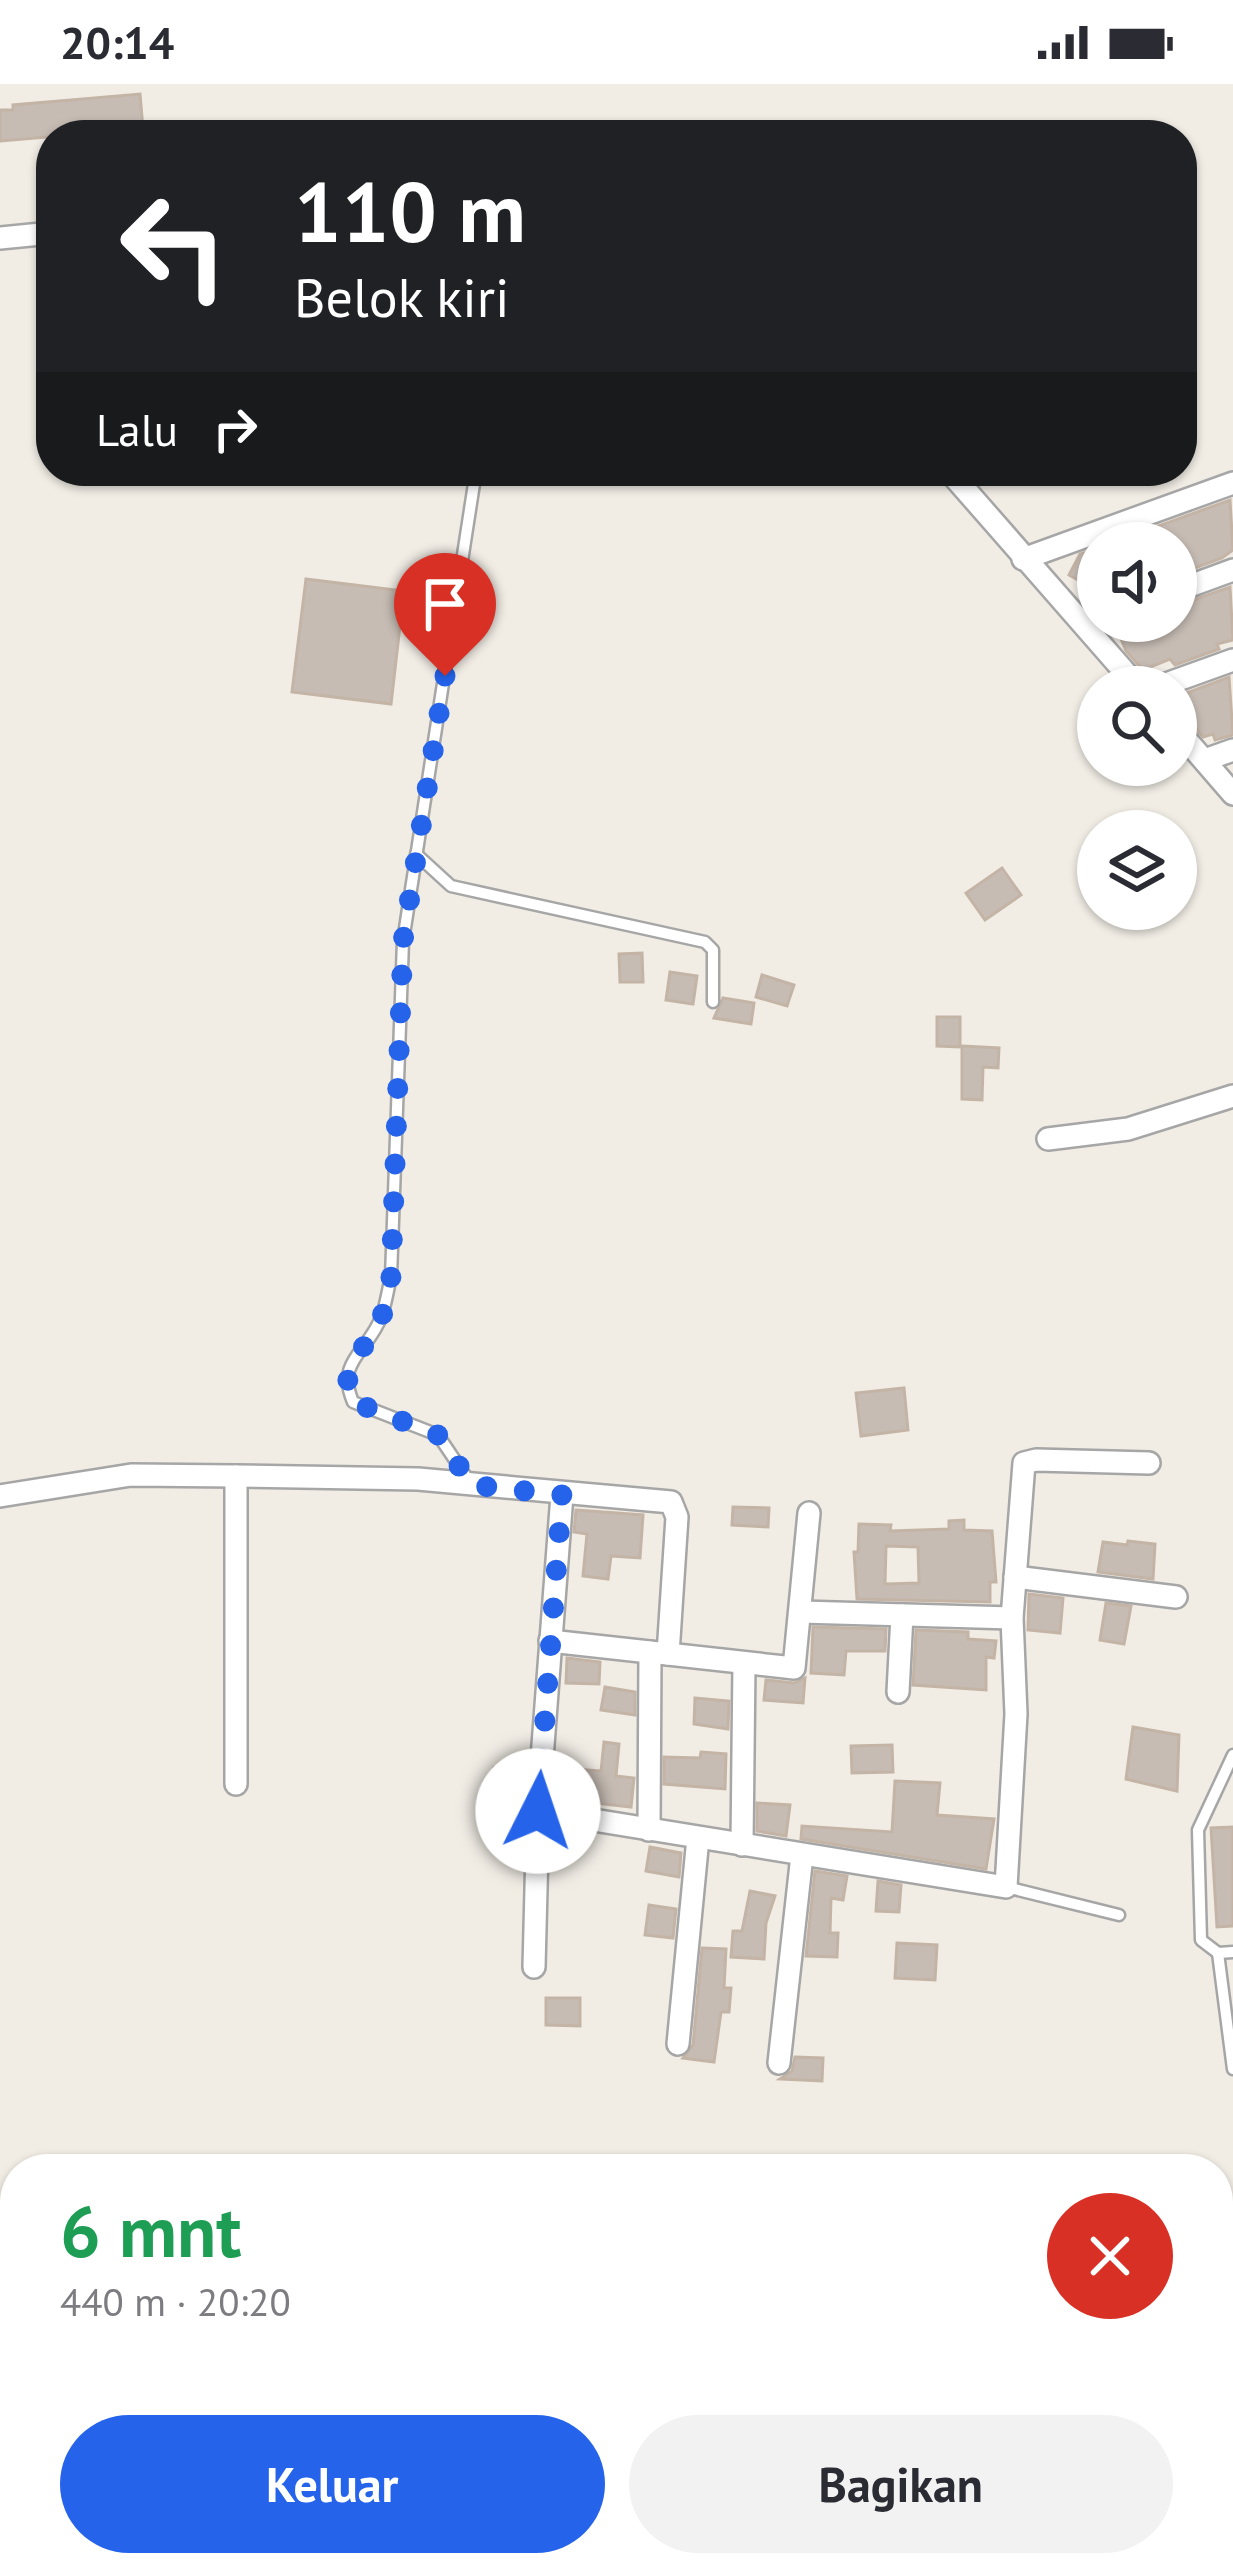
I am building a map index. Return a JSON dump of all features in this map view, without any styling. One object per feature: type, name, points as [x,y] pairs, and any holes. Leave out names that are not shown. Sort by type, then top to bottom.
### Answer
[{"type":"street","points":[[0,238],[36,234]]},
{"type":"street","points":[[1023,559],[1233,483]]},
{"type":"street","points":[[962,486],[1023,559],[1077,610]]},
{"type":"street","points":[[1197,583],[1233,570]]},
{"type":"street","points":[[1197,673],[1233,661]]},
{"type":"street","points":[[1204,760],[1233,750]]},
{"type":"street","points":[[1197,752],[1233,794]]},
{"type":"street","points":[[1048,1139],[1128,1130],[1233,1096]]},
{"type":"street","points":[[538,1811],[1006,1886],[1004,1852],[1016,1714],[1012,1618],[1024,1463],[1149,1463]]},
{"type":"street","points":[[0,1496],[131,1475],[418,1479],[671,1502],[676,1508],[659,1653],[650,1829]]},
{"type":"street","points":[[236,1476],[236,1784]]},
{"type":"street","points":[[534,1967],[538,1811],[562,1495]]},
{"type":"street","points":[[550,1641],[794,1668],[809,1513]]},
{"type":"street","points":[[1015,1577],[1175,1598]]},
{"type":"street","points":[[801,1612],[1012,1618]]},
{"type":"street","points":[[898,1692],[902,1615]]},
{"type":"street","points":[[742,1845],[744,1663]]},
{"type":"street","points":[[678,2044],[698,1838]]},
{"type":"street","points":[[779,2063],[802,1855]]},
{"type":"lane","points":[[472,1485],[438,1435],[353,1402],[345,1384],[351,1363],[382,1316],[391,1277],[403,941],[474,486]]},
{"type":"lane","points":[[416,854],[451,886],[705,942],[713,950],[713,1002]]},
{"type":"lane","points":[[1233,1755],[1198,1830],[1201,1940],[1218,1953],[1233,1952]]},
{"type":"lane","points":[[1006,1886],[1119,1915]]},
{"type":"lane","points":[[1218,1953],[1233,2069]]},
{"type":"building","points":[[140,94],[142,120],[36,120],[36,138],[0,141],[0,110],[13,110],[13,105]]},
{"type":"building","points":[[1230,500],[1233,550],[1197,567],[1197,522],[1169,522]]},
{"type":"building","points":[[306,579],[404,591],[391,704],[292,692]]},
{"type":"building","points":[[1230,587],[1233,640],[1175,665],[1170,659],[1139,666],[1122,642],[1197,642],[1197,599]]},
{"type":"building","points":[[1229,677],[1233,735],[1215,740],[1213,734],[1203,737],[1197,730],[1197,689]]},
{"type":"building","points":[[1002,868],[1021,895],[985,920],[966,893]]},
{"type":"building","points":[[642,953],[643,982],[620,982],[619,954]]},
{"type":"building","points":[[670,972],[697,976],[693,1004],[666,1000]]},
{"type":"building","points":[[762,975],[794,985],[787,1006],[756,997]]},
{"type":"building","points":[[723,998],[754,1003],[751,1024],[714,1018]]},
{"type":"building","points":[[937,1017],[960,1017],[960,1047],[937,1046]]},
{"type":"building","points":[[962,1046],[999,1048],[998,1068],[983,1067],[982,1100],[962,1099]]},
{"type":"building","points":[[904,1388],[908,1430],[861,1436],[856,1393]]},
{"type":"building","points":[[733,1507],[769,1508],[768,1527],[732,1525]]},
{"type":"building","points":[[576,1510],[643,1515],[640,1558],[611,1556],[608,1579],[583,1576],[587,1534],[574,1532]]},
{"type":"building","points":[[964,1520],[964,1530],[992,1531],[996,1582],[990,1582],[990,1602],[857,1599],[854,1552],[858,1552],[859,1524],[891,1525],[890,1531],[949,1529],[949,1521]],"holes":[[[886,1546],[918,1547],[919,1583],[885,1584]]]},
{"type":"building","points":[[1128,1541],[1155,1544],[1153,1579],[1098,1572],[1103,1542],[1127,1545]]},
{"type":"building","points":[[1029,1594],[1063,1598],[1060,1633],[1028,1630]]},
{"type":"building","points":[[1106,1603],[1131,1606],[1124,1644],[1100,1640]]},
{"type":"building","points":[[813,1627],[886,1629],[885,1651],[846,1651],[844,1675],[811,1673]]},
{"type":"building","points":[[916,1630],[968,1632],[968,1639],[996,1641],[994,1658],[986,1657],[986,1690],[913,1685]]},
{"type":"building","points":[[567,1658],[600,1662],[599,1684],[566,1683]]},
{"type":"building","points":[[805,1678],[803,1703],[764,1700],[766,1680],[794,1683]]},
{"type":"building","points":[[605,1687],[635,1692],[635,1715],[601,1710]]},
{"type":"building","points":[[695,1698],[729,1701],[728,1729],[694,1724]]},
{"type":"building","points":[[1133,1727],[1179,1735],[1177,1791],[1126,1779]]},
{"type":"building","points":[[604,1742],[619,1744],[616,1776],[634,1778],[631,1807],[560,1799],[561,1768],[601,1771]]},
{"type":"building","points":[[892,1745],[893,1772],[852,1773],[851,1746]]},
{"type":"building","points":[[701,1752],[726,1754],[725,1789],[664,1784],[664,1757],[700,1758]]},
{"type":"building","points":[[494,1768],[526,1771],[523,1801],[491,1798]]},
{"type":"building","points":[[895,1781],[940,1783],[937,1815],[994,1819],[986,1869],[801,1839],[802,1826],[892,1832]]},
{"type":"building","points":[[757,1803],[790,1805],[786,1836],[757,1831]]},
{"type":"building","points":[[1233,1827],[1233,1926],[1217,1927],[1211,1828]]},
{"type":"building","points":[[650,1847],[681,1853],[679,1877],[646,1871]]},
{"type":"building","points":[[815,1871],[847,1876],[843,1900],[831,1898],[830,1933],[838,1933],[837,1957],[806,1956]]},
{"type":"building","points":[[878,1881],[901,1885],[899,1912],[876,1911]]},
{"type":"building","points":[[750,1891],[775,1896],[766,1923],[764,1959],[731,1957],[733,1931],[742,1931]]},
{"type":"building","points":[[649,1905],[676,1909],[673,1938],[645,1935]]},
{"type":"building","points":[[897,1943],[937,1945],[935,1980],[895,1978]]},
{"type":"building","points":[[702,1948],[726,1949],[724,1988],[731,1988],[729,2012],[721,2012],[714,2062],[683,2058],[693,2045]]},
{"type":"building","points":[[546,1998],[580,1998],[580,2026],[546,2025]]},
{"type":"building","points":[[795,2057],[823,2058],[822,2081],[780,2079],[792,2071]]},
{"type":"route","points":[[445,676],[403,941],[391,1277],[382,1316],[370,1341],[351,1363],[345,1384],[353,1402],[438,1435],[472,1485],[562,1495],[538,1811]]}]
